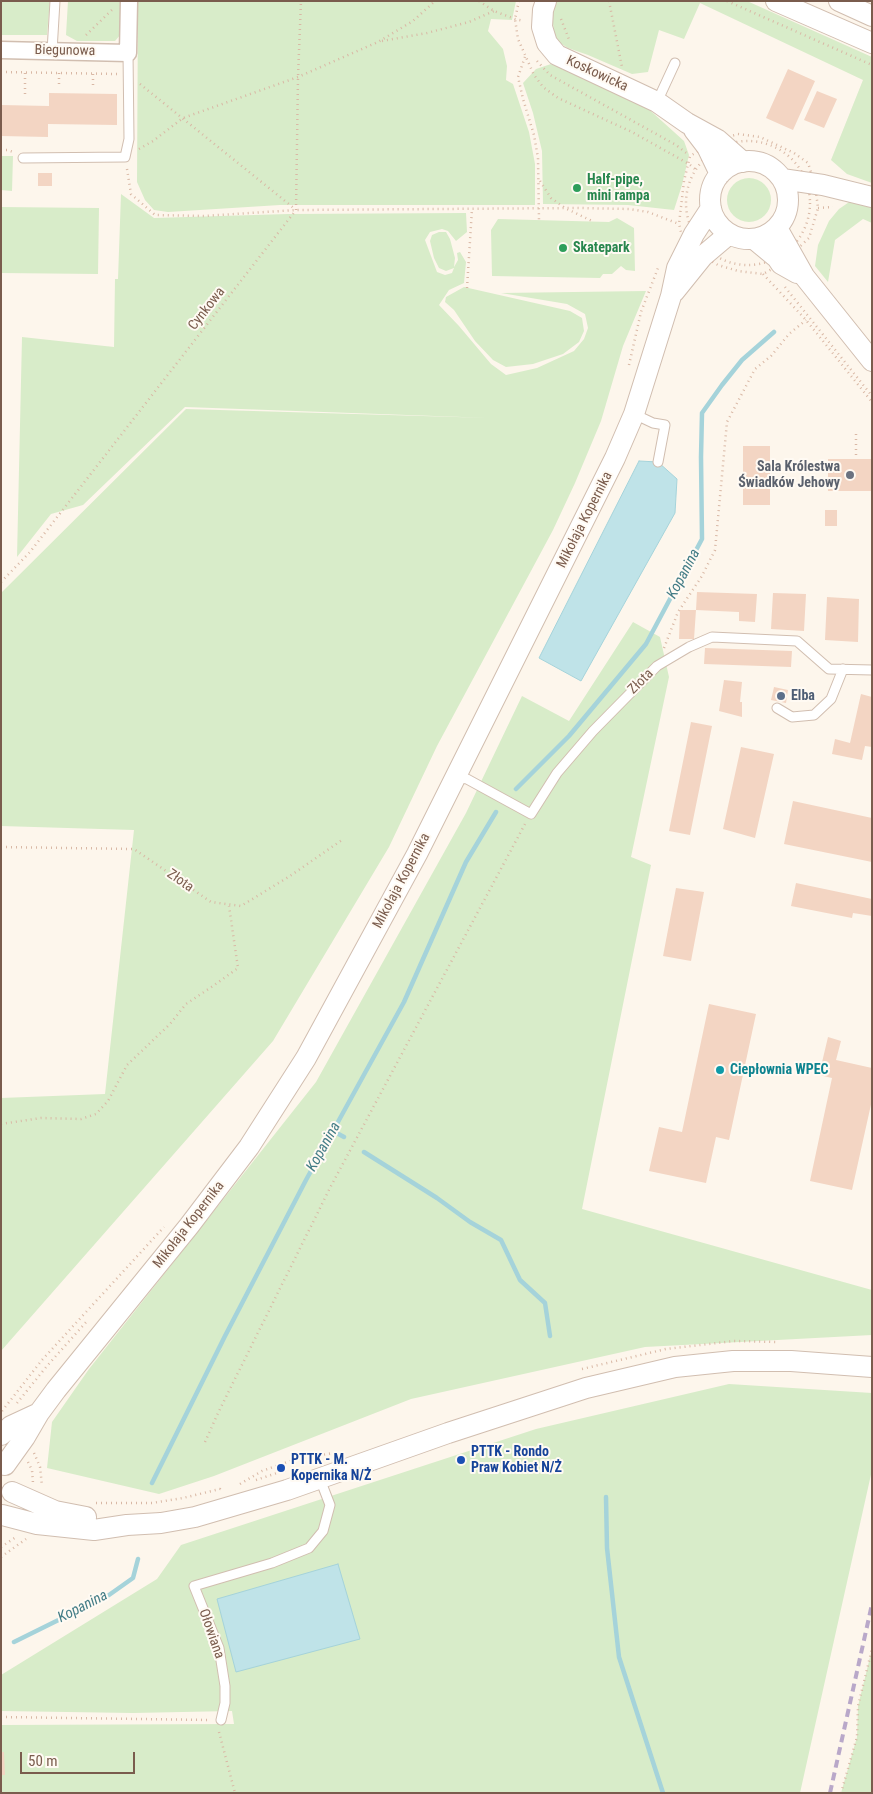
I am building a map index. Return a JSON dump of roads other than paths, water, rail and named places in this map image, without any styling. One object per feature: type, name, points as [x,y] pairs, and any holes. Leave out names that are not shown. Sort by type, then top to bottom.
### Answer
[{"type":"street","points":[[128,52],[129,1]]},
{"type":"street","name":"Koskowicka","points":[[546,1],[543,10],[542,27],[547,43],[557,55],[657,102],[688,123],[710,149],[720,174]]},
{"type":"street","points":[[776,1],[872,43]]},
{"type":"street","points":[[839,1],[872,16]]},
{"type":"street","name":"Biegunowa","points":[[1,50],[128,52]]},
{"type":"street","name":"Koskowicka","points":[[710,149],[743,162]]},
{"type":"street","points":[[743,162],[762,163],[774,170],[782,179],[787,191],[788,204],[784,217],[777,228],[767,235],[754,239],[742,239],[730,234],[719,226],[712,215],[711,208],[711,190],[720,174],[725,169],[743,162]]},
{"type":"street","points":[[782,179],[812,189],[849,191],[872,197]]},
{"type":"street","points":[[788,204],[812,189]]},
{"type":"street","name":"Mikołaja Kopernika","points":[[3,1463],[25,1438],[39,1412],[189,1226],[249,1147],[306,1058],[456,777],[615,458],[634,414],[664,291],[677,268],[683,229],[711,208]]},
{"type":"street","points":[[777,228],[779,265]]},
{"type":"street","name":"Mikołaja Kopernika","points":[[664,291],[730,234]]},
{"type":"street","points":[[754,239],[779,265],[804,276],[871,360]]},
{"type":"street","points":[[3,1463],[11,1478],[12,1492],[2,1516],[37,1524],[94,1530],[127,1525],[161,1523],[196,1517],[320,1479],[448,1433],[586,1388],[675,1367],[733,1361],[791,1361],[872,1367]]},
{"type":"street","name":"Mikołaja Kopernika","points":[[1,1436],[11,1426],[39,1412]]},
{"type":"street","points":[[12,1492],[68,1515],[127,1525]]},
{"type":"lane","points":[[52,51],[55,1]]},
{"type":"lane","points":[[23,158],[125,157],[129,139],[128,52]]},
{"type":"lane","points":[[657,102],[675,63]]},
{"type":"lane","points":[[634,414],[652,423],[666,424],[658,462]]},
{"type":"lane","name":"Złota","points":[[456,777],[467,779],[531,814],[557,773],[593,731],[657,666],[689,647],[712,637],[797,640],[829,669],[872,670]]},
{"type":"lane","points":[[777,708],[792,717],[814,715],[831,699],[843,669]]},
{"type":"lane","name":"Ołowiana","points":[[221,1720],[225,1703],[225,1686],[219,1648],[194,1586],[272,1564],[309,1548],[323,1530],[330,1505],[320,1479]]},
{"type":"water","points":[[639,461],[658,462],[677,479],[675,513],[581,681],[539,658]]},
{"type":"water","points":[[338,1564],[360,1639],[236,1672],[217,1599]]},
{"type":"waterway","name":"Kopanina","points":[[516,789],[569,736],[646,644],[702,539],[702,413],[742,360],[774,332]]},
{"type":"waterway","name":"Kopanina","points":[[152,1483],[225,1336],[306,1180],[404,1002],[466,862],[496,812]]},
{"type":"waterway","points":[[333,1131],[344,1137]]},
{"type":"waterway","points":[[364,1152],[437,1198],[470,1222],[501,1240],[520,1280],[545,1303],[550,1336]]},
{"type":"waterway","points":[[606,1497],[607,1548],[619,1657],[663,1793]]},
{"type":"waterway","name":"Kopanina","points":[[14,1642],[109,1595],[133,1578],[138,1559]]},
{"type":"railway","points":[[830,1793],[872,1604]]},
{"type":"place","name":"Half-pipe, mini rampa","points":[[577,188]]},
{"type":"place","name":"Skatepark","points":[[563,248]]},
{"type":"place","name":"Sala Królestwa Świadków Jehowy","points":[[850,475]]},
{"type":"place","name":"Elba","points":[[781,696]]},
{"type":"place","name":"Ciepłownia WPEC","points":[[720,1070]]},
{"type":"place","name":"PTTK - Rondo Praw Kobiet N/Ż","points":[[461,1460]]},
{"type":"place","name":"PTTK - M. Kopernika N/Ż","points":[[281,1468]]}]
